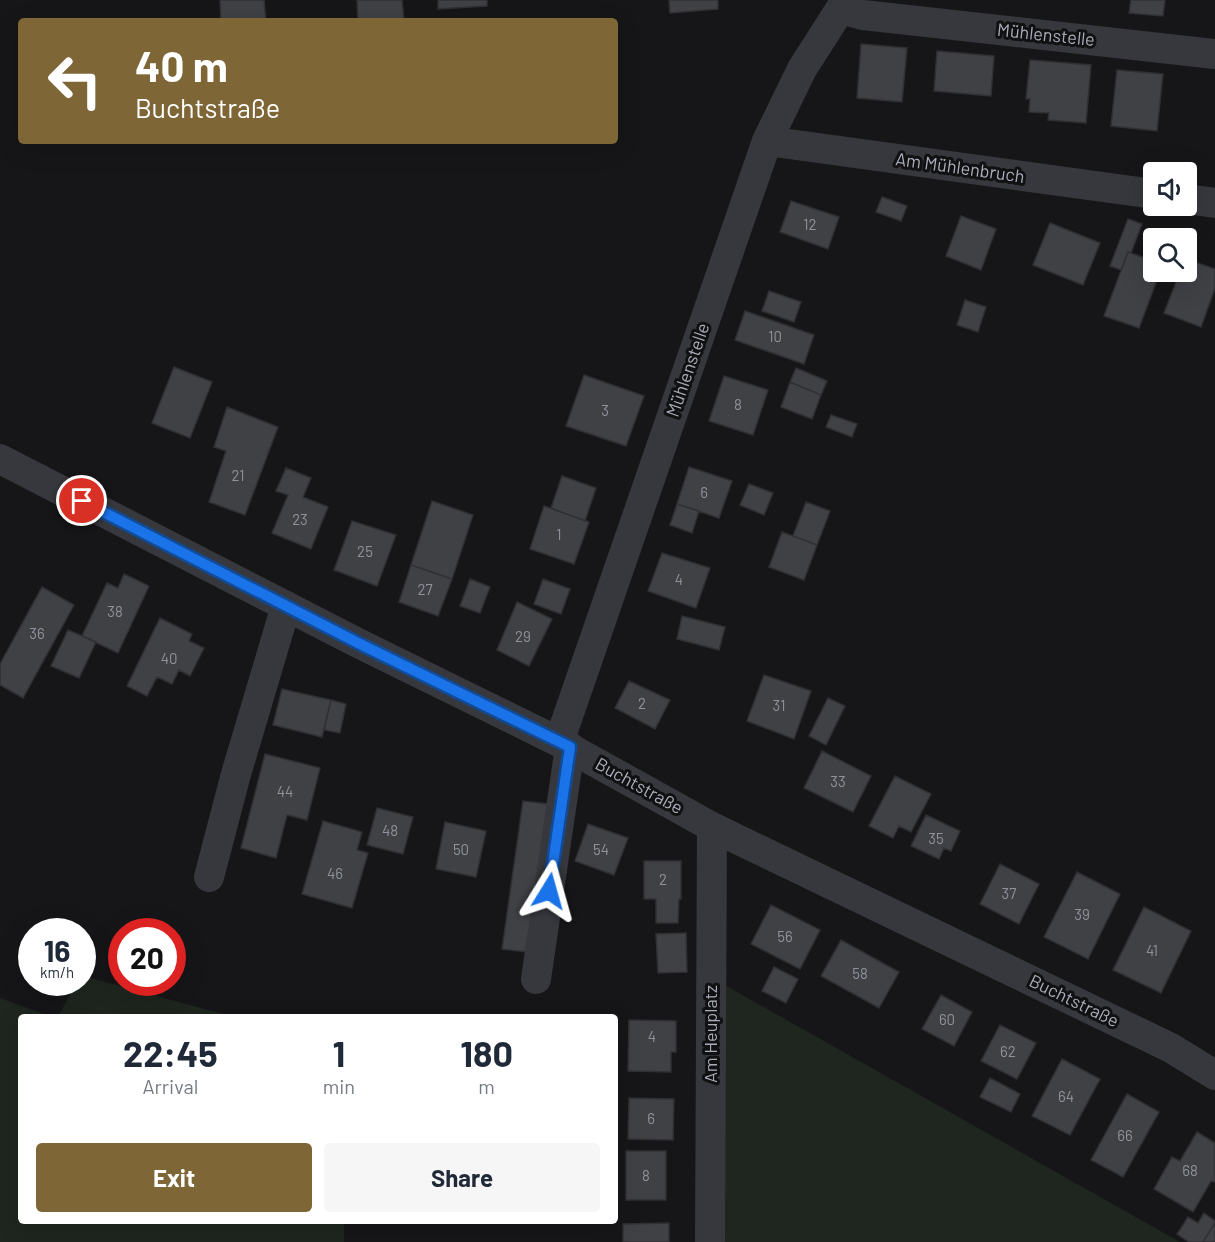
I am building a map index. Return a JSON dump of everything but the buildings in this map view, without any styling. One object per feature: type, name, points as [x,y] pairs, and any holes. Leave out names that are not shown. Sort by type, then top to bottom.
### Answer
[{"type":"street","name":"Mühlenstelle","points":[[536,979],[565,744],[767,141],[802,69],[844,5],[862,15],[1215,54]]},
{"type":"street","name":"Am Mühlenbruch","points":[[767,141],[1143,192]]},
{"type":"street","points":[[1197,200],[1215,202]]},
{"type":"street","name":"Buchtstraße","points":[[0,459],[286,606],[565,744],[712,826],[1171,1048],[1215,1075]]},
{"type":"street","points":[[209,877],[236,774],[286,606]]},
{"type":"street","name":"Am Heuplatz","points":[[710,1242],[712,826]]},
{"type":"shaded area","points":[[96,980],[108,983],[108,996],[157,996],[223,1014],[60,1014],[69,996],[96,996]]},
{"type":"shaded area","points":[[723,984],[1180,1242],[725,1242]]},
{"type":"shaded area","points":[[0,998],[44,1014],[18,1014],[18,1224],[344,1224],[344,1242],[0,1242]]},
{"type":"route","points":[[82,501],[360,644],[570,747],[549,891]]}]
